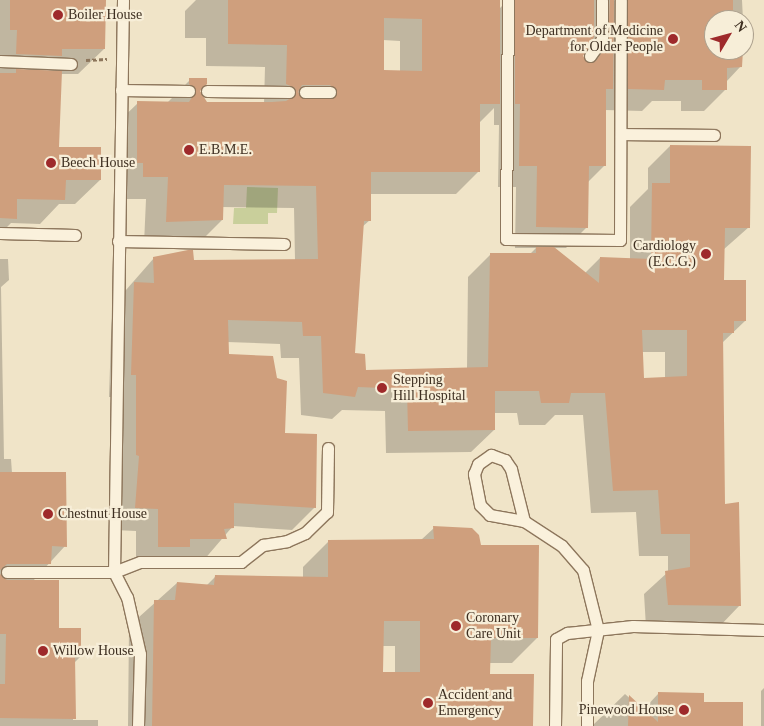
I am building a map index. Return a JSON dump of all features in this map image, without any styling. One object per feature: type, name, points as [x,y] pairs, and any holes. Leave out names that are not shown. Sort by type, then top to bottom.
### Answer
[{"type":"lane","points":[[123,0],[114,572],[127,597],[140,654],[138,726]]},
{"type":"lane","points":[[508,0],[506,240],[620,240],[621,0]]},
{"type":"lane","points":[[590,56],[602,39],[602,0]]},
{"type":"lane","points":[[0,61],[71,64]]},
{"type":"lane","points":[[121,90],[189,91]]},
{"type":"lane","points":[[207,91],[290,92]]},
{"type":"lane","points":[[305,92],[330,92]]},
{"type":"lane","points":[[621,134],[714,135]]},
{"type":"lane","points":[[0,233],[75,235]]},
{"type":"lane","points":[[118,241],[284,244]]},
{"type":"lane","points":[[7,572],[114,572],[140,562],[241,562],[263,545],[287,541],[305,533],[327,512],[328,448]]},
{"type":"lane","points":[[524,522],[508,465],[499,456],[483,458],[474,474],[475,495],[480,505],[490,514],[524,522],[562,546],[583,570],[598,630],[588,682],[587,726]]},
{"type":"lane","points":[[555,726],[556,639],[567,633],[633,626],[764,630]]},
{"type":"path","points":[[71,64],[92,58],[121,59]]},
{"type":"green space","points":[[247,187],[278,188],[277,213],[268,213],[268,224],[233,224],[234,208],[246,208]]},
{"type":"building","name":"Boiler House","points":[[10,0],[106,0],[105,49],[62,49],[62,56],[16,54],[17,30],[10,30]]},
{"type":"building","points":[[228,0],[500,0],[500,104],[480,104],[480,172],[371,172],[371,221],[364,221],[355,353],[365,354],[366,370],[488,367],[490,253],[536,253],[536,247],[554,247],[599,283],[600,257],[651,259],[652,183],[670,183],[670,145],[751,146],[750,228],[725,228],[724,280],[746,280],[746,321],[734,321],[734,333],[723,333],[725,504],[739,502],[741,606],[668,605],[665,571],[690,567],[690,534],[661,534],[658,490],[613,491],[605,393],[571,393],[569,403],[541,403],[539,391],[495,391],[495,430],[408,431],[407,389],[358,387],[355,397],[323,393],[321,336],[303,336],[302,322],[228,320],[229,354],[273,356],[277,378],[287,381],[285,433],[317,434],[316,508],[234,503],[234,528],[224,529],[227,539],[190,539],[190,547],[158,547],[158,509],[135,508],[139,456],[136,455],[136,375],[131,375],[134,282],[154,283],[153,257],[188,250],[193,250],[194,260],[318,259],[316,186],[224,185],[223,220],[166,222],[168,177],[143,177],[143,163],[137,163],[137,101],[189,102],[196,91],[189,84],[189,78],[207,78],[207,84],[200,91],[207,102],[286,101],[296,95],[295,88],[286,84],[287,45],[228,44]],"holes":[[[384,18],[422,19],[422,71],[384,70]],[[302,85],[330,85],[337,92],[330,99],[305,99],[298,92]],[[642,330],[687,330],[687,376],[644,378]]]},
{"type":"building","points":[[515,0],[594,0],[594,37],[583,56],[590,63],[596,61],[608,43],[610,0],[614,0],[613,89],[606,89],[606,166],[589,166],[588,228],[536,227],[537,166],[519,166],[520,104],[515,104]]},
{"type":"building","name":"Department of Medicine for Older People","points":[[628,0],[733,0],[733,10],[704,10],[704,60],[742,60],[742,67],[727,68],[727,90],[702,90],[702,80],[665,80],[664,90],[628,89]]},
{"type":"building","points":[[16,69],[62,71],[59,147],[101,147],[101,180],[66,180],[65,200],[17,199],[17,219],[0,218],[0,73],[16,73]]},
{"type":"building","points":[[0,472],[66,472],[67,547],[52,546],[51,564],[7,564],[0,570]]},
{"type":"building","points":[[433,526],[472,528],[479,535],[481,545],[539,545],[538,638],[491,638],[490,674],[534,674],[533,726],[152,726],[154,600],[175,600],[177,582],[214,585],[215,575],[328,577],[328,540],[434,539]],"holes":[[[384,621],[420,621],[420,672],[383,672]]]},
{"type":"building","points":[[0,574],[7,580],[59,580],[59,628],[81,628],[81,657],[75,657],[76,719],[0,718],[0,684],[5,684],[6,634],[0,634]]},
{"type":"building","name":"Pinewood House","points":[[658,692],[704,693],[704,702],[743,702],[743,726],[628,726],[629,695],[658,722]]},
{"type":"place","name":"Boiler House","points":[[58,15]]},
{"type":"place","name":"Department of Medicine for Older People","points":[[673,39]]},
{"type":"place","name":"E.B.M.E.","points":[[189,150]]},
{"type":"place","name":"Beech House","points":[[51,163]]},
{"type":"place","name":"Cardiology (E.C.G.)","points":[[706,254]]},
{"type":"place","name":"Stepping Hill Hospital","points":[[382,388]]},
{"type":"place","name":"Chestnut House","points":[[48,514]]},
{"type":"place","name":"Coronary Care Unit","points":[[456,626]]},
{"type":"place","name":"Willow House","points":[[43,651]]},
{"type":"place","name":"Accident and Emergency","points":[[428,703]]},
{"type":"place","name":"Pinewood House","points":[[684,710]]}]
